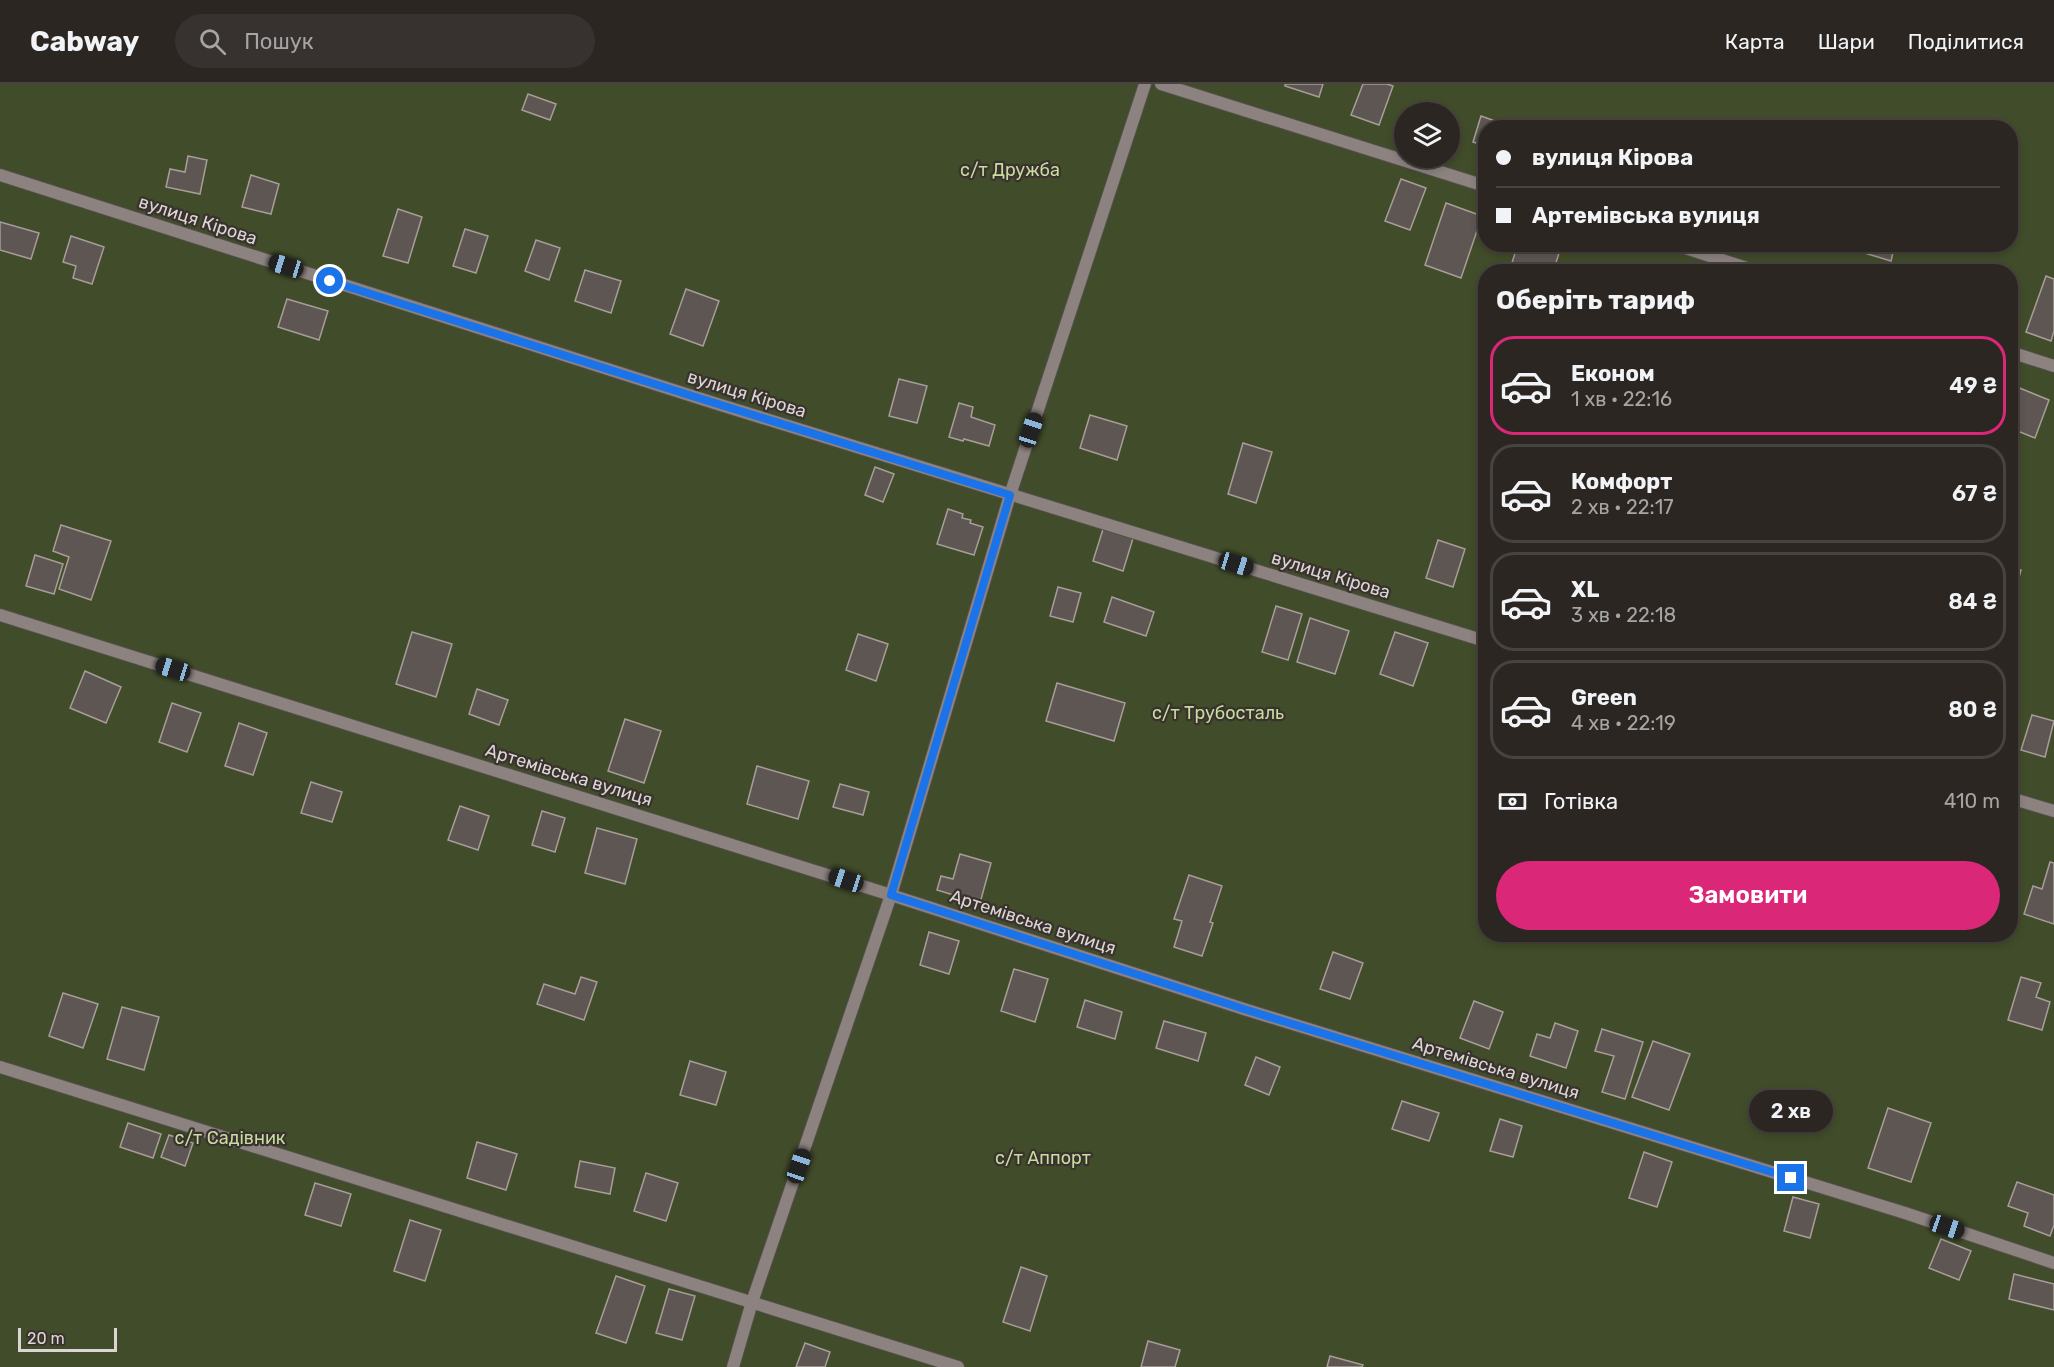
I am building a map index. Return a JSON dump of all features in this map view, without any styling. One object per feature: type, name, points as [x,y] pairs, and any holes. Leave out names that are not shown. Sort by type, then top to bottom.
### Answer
[{"type":"street","points":[[733,1367],[752,1302],[891,895],[1010,495],[1145,84]]},
{"type":"street","points":[[1161,84],[1478,184]]},
{"type":"street","name":"вулиця Кірова","points":[[0,175],[677,392],[1478,639]]},
{"type":"street","points":[[1698,252],[1734,264]]},
{"type":"street","points":[[2018,355],[2054,366]]},
{"type":"street","name":"Артемівська вулиця","points":[[0,615],[891,895],[1247,1010],[1905,1213],[2054,1263]]},
{"type":"street","points":[[2018,800],[2054,811]]},
{"type":"street","points":[[0,1067],[958,1367]]},
{"type":"green space","points":[[0,84],[2054,84],[2054,1367],[0,1367]]},
{"type":"building","points":[[1285,84],[1323,84],[1319,97],[1285,86]]},
{"type":"building","points":[[1363,84],[1393,86],[1379,125],[1351,115]]},
{"type":"building","points":[[528,94],[556,104],[550,120],[522,110]]},
{"type":"building","points":[[1481,116],[1492,120],[1480,120]]},
{"type":"building","points":[[1478,126],[1478,144],[1473,142]]},
{"type":"building","points":[[188,156],[207,160],[200,194],[166,187],[170,169],[185,172]]},
{"type":"building","points":[[251,175],[279,184],[271,214],[242,207]]},
{"type":"building","points":[[1401,179],[1426,188],[1410,230],[1385,221]]},
{"type":"building","points":[[1446,203],[1478,215],[1478,228],[1461,278],[1425,265]]},
{"type":"building","points":[[398,209],[422,217],[408,263],[383,256]]},
{"type":"building","points":[[0,222],[39,233],[31,259],[0,250]]},
{"type":"building","points":[[465,229],[488,236],[476,273],[453,266]]},
{"type":"building","points":[[71,236],[104,247],[92,284],[73,278],[76,266],[63,262]]},
{"type":"building","points":[[536,240],[560,248],[549,280],[525,271]]},
{"type":"building","points":[[1515,252],[1559,252],[1556,264],[1512,264]]},
{"type":"building","points":[[1861,252],[1893,252],[1891,261]]},
{"type":"building","points":[[585,270],[621,281],[611,313],[575,301]]},
{"type":"building","points":[[2046,276],[2054,279],[2054,331],[2051,341],[2026,332]]},
{"type":"building","points":[[686,289],[719,301],[703,346],[670,334]]},
{"type":"building","points":[[287,299],[328,311],[319,340],[278,327]]},
{"type":"building","points":[[899,379],[927,386],[917,423],[889,416]]},
{"type":"building","points":[[2018,387],[2049,400],[2035,438],[2018,431]]},
{"type":"building","points":[[959,403],[973,407],[971,417],[995,425],[989,446],[949,437]]},
{"type":"building","points":[[1090,415],[1127,426],[1117,460],[1080,448]]},
{"type":"building","points":[[1243,443],[1272,452],[1256,503],[1228,494]]},
{"type":"building","points":[[875,467],[894,474],[883,502],[865,495]]},
{"type":"building","points":[[948,509],[963,514],[962,518],[983,527],[974,555],[937,544]]},
{"type":"building","points":[[61,525],[111,541],[91,600],[59,589],[69,557],[53,551]]},
{"type":"building","points":[[1104,526],[1134,535],[1123,571],[1093,561]]},
{"type":"building","points":[[1438,540],[1465,549],[1453,587],[1426,578]]},
{"type":"building","points":[[35,555],[63,564],[54,594],[26,586]]},
{"type":"building","points":[[1058,587],[1081,593],[1073,622],[1050,616]]},
{"type":"building","points":[[1112,597],[1154,612],[1146,636],[1104,622]]},
{"type":"building","points":[[1276,606],[1302,614],[1288,660],[1262,652]]},
{"type":"building","points":[[1310,618],[1349,631],[1335,674],[1297,662]]},
{"type":"building","points":[[412,632],[452,644],[436,697],[396,684]]},
{"type":"building","points":[[1395,632],[1428,643],[1413,686],[1380,674]]},
{"type":"building","points":[[858,634],[888,644],[876,681],[846,670]]},
{"type":"building","points":[[85,671],[121,687],[106,723],[70,708]]},
{"type":"building","points":[[1057,683],[1125,703],[1114,741],[1046,721]]},
{"type":"building","points":[[477,689],[508,700],[499,725],[469,714]]},
{"type":"building","points":[[172,703],[201,713],[187,752],[159,742]]},
{"type":"building","points":[[2032,715],[2054,721],[2045,757],[2021,750]]},
{"type":"building","points":[[625,719],[661,731],[644,783],[608,771]]},
{"type":"building","points":[[239,723],[267,733],[253,775],[225,766]]},
{"type":"building","points":[[757,766],[809,781],[798,819],[747,804]]},
{"type":"building","points":[[311,782],[342,792],[332,822],[301,813]]},
{"type":"building","points":[[840,784],[869,792],[863,815],[833,807]]},
{"type":"building","points":[[460,806],[489,816],[478,850],[448,840]]},
{"type":"building","points":[[542,811],[565,818],[555,852],[532,845]]},
{"type":"building","points":[[597,828],[637,839],[625,884],[585,873]]},
{"type":"building","points":[[960,854],[991,863],[980,903],[937,890],[941,876],[953,879]]},
{"type":"building","points":[[2050,862],[2054,863],[2054,924],[2024,914],[2033,886],[2042,889]]},
{"type":"building","points":[[1189,875],[1222,886],[1202,956],[1174,947],[1182,921],[1174,919]]},
{"type":"building","points":[[929,932],[959,941],[949,974],[920,965]]},
{"type":"building","points":[[1333,952],[1363,963],[1350,999],[1320,989]]},
{"type":"building","points":[[1014,969],[1048,979],[1035,1022],[1001,1011]]},
{"type":"building","points":[[581,977],[597,982],[584,1020],[537,1004],[544,984],[575,994]]},
{"type":"building","points":[[2021,977],[2041,983],[2036,997],[2050,1002],[2042,1030],[2008,1020]]},
{"type":"building","points":[[63,993],[98,1004],[83,1048],[49,1036]]},
{"type":"building","points":[[1085,1000],[1122,1012],[1115,1039],[1077,1027]]},
{"type":"building","points":[[1474,1001],[1503,1012],[1489,1049],[1460,1038]]},
{"type":"building","points":[[122,1007],[159,1017],[144,1070],[107,1059]]},
{"type":"building","points":[[1164,1021],[1206,1033],[1198,1061],[1156,1048]]},
{"type":"building","points":[[1555,1023],[1578,1031],[1566,1068],[1530,1056],[1537,1034],[1550,1038]]},
{"type":"building","points":[[1602,1029],[1643,1042],[1625,1099],[1602,1092],[1614,1056],[1595,1051]]},
{"type":"building","points":[[1653,1041],[1690,1054],[1669,1110],[1632,1097]]},
{"type":"building","points":[[1256,1057],[1280,1067],[1269,1095],[1245,1085]]},
{"type":"building","points":[[690,1061],[726,1072],[716,1105],[680,1095]]},
{"type":"building","points":[[1402,1101],[1439,1113],[1429,1141],[1392,1129]]},
{"type":"building","points":[[1888,1108],[1931,1123],[1911,1182],[1868,1168]]},
{"type":"building","points":[[1500,1119],[1522,1126],[1513,1157],[1490,1151]]},
{"type":"building","points":[[128,1123],[161,1134],[153,1158],[120,1147]]},
{"type":"building","points":[[169,1135],[193,1143],[185,1166],[161,1157]]},
{"type":"building","points":[[477,1142],[517,1154],[506,1190],[467,1178]]},
{"type":"building","points":[[1644,1152],[1672,1162],[1657,1207],[1629,1198]]},
{"type":"building","points":[[580,1161],[615,1168],[610,1194],[575,1187]]},
{"type":"building","points":[[646,1173],[678,1183],[666,1221],[634,1211]]},
{"type":"building","points":[[2017,1182],[2054,1195],[2054,1225],[2050,1236],[2024,1226],[2028,1213],[2008,1206]]},
{"type":"building","points":[[315,1183],[351,1194],[341,1226],[305,1215]]},
{"type":"building","points":[[1793,1197],[1819,1204],[1810,1238],[1784,1231]]},
{"type":"building","points":[[410,1220],[441,1230],[425,1281],[394,1271]]},
{"type":"building","points":[[1941,1239],[1971,1251],[1959,1280],[1929,1268]]},
{"type":"building","points":[[1021,1267],[1047,1276],[1030,1331],[1003,1322]]},
{"type":"building","points":[[2014,1274],[2054,1284],[2054,1310],[2009,1299]]},
{"type":"building","points":[[616,1276],[645,1286],[626,1343],[596,1333]]},
{"type":"building","points":[[669,1289],[695,1296],[682,1340],[656,1333]]},
{"type":"building","points":[[1148,1341],[1180,1350],[1175,1367],[1141,1367]]},
{"type":"building","points":[[805,1343],[830,1352],[825,1367],[796,1367]]},
{"type":"building","points":[[1330,1356],[1363,1365],[1362,1367],[1327,1367]]},
{"type":"route","points":[[330,281],[1010,495],[891,895],[1247,1010],[1791,1178]]},
{"type":"park label","name":"с/т Дружба","points":[[1010,170]]},
{"type":"park label","name":"с/т Трубосталь","points":[[1218,713]]},
{"type":"park label","name":"с/т Садівник","points":[[230,1138]]},
{"type":"park label","name":"с/т Аппорт","points":[[1043,1158]]}]
